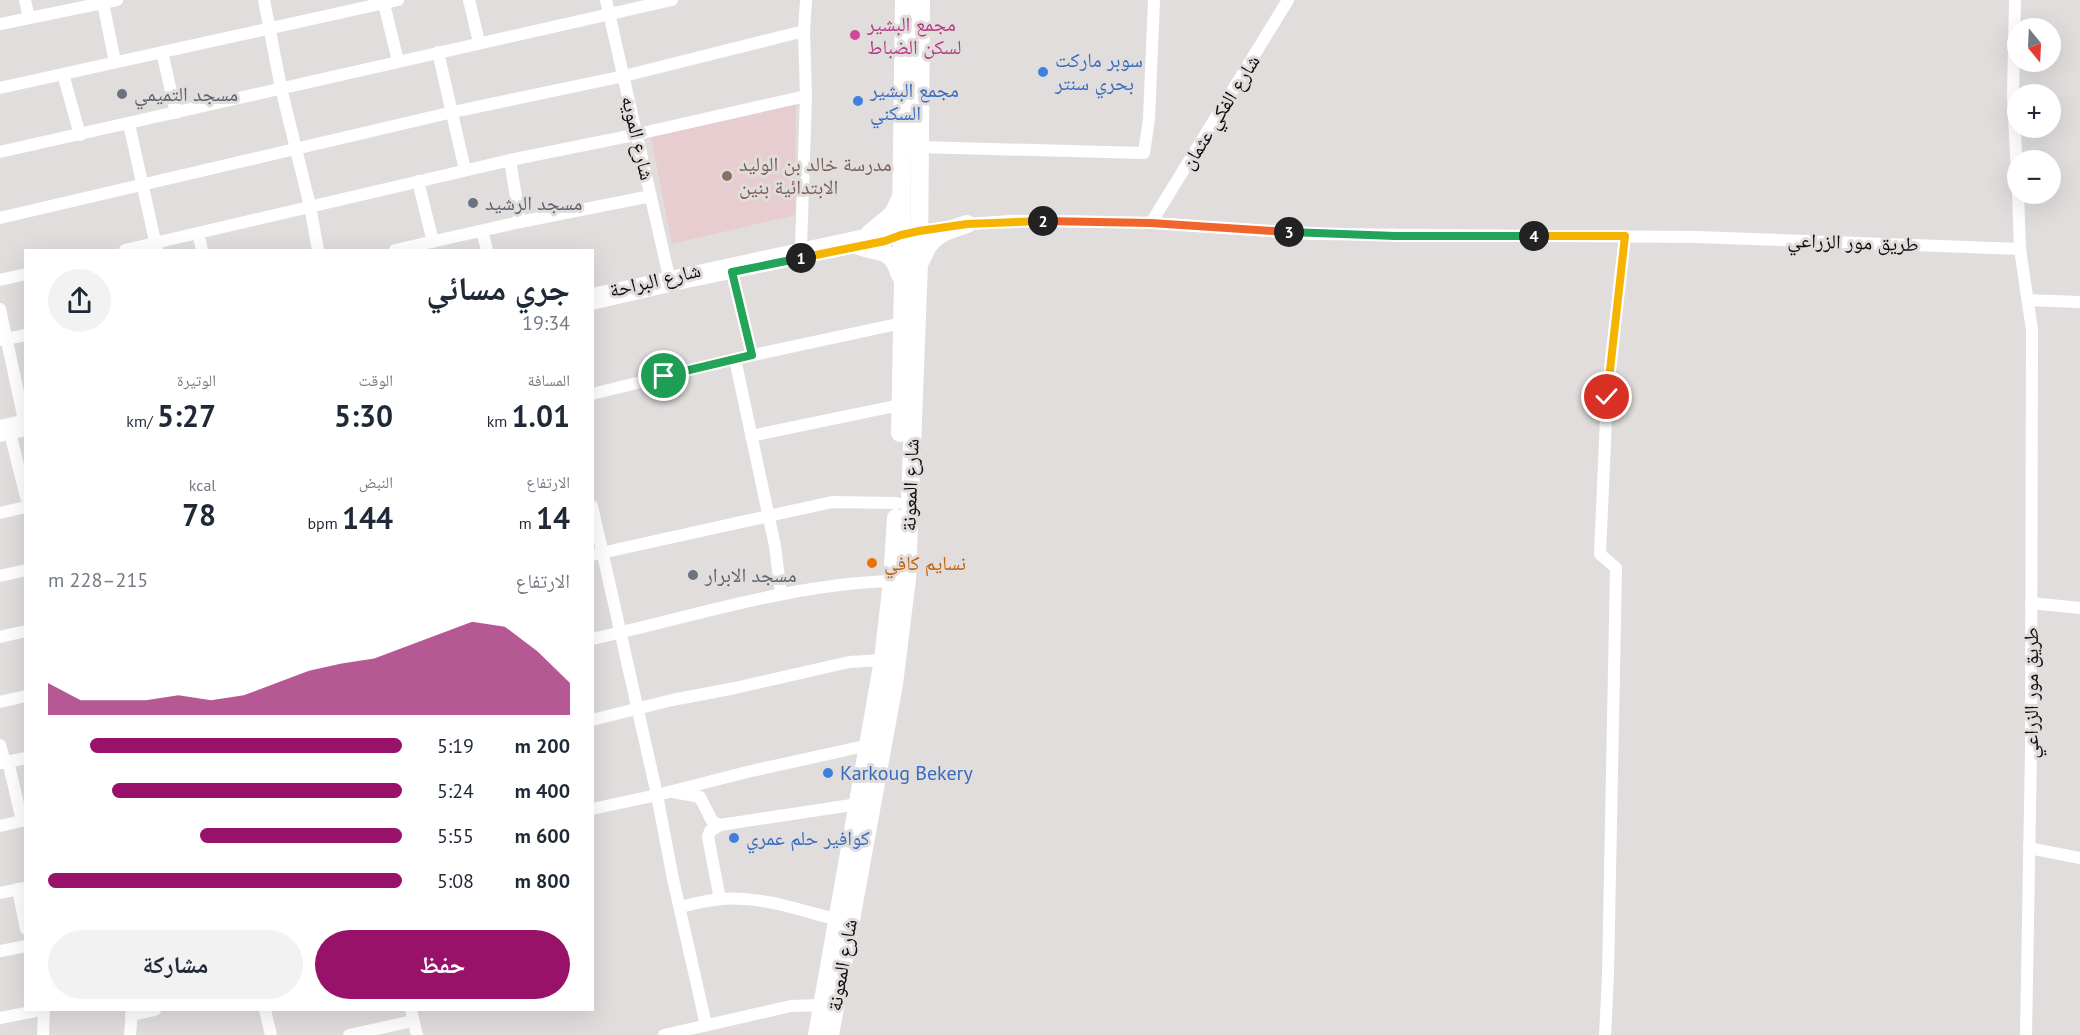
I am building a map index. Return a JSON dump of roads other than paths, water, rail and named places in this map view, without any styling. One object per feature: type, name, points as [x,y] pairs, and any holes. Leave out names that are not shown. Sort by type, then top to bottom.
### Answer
[{"type":"highway","name":"شارع المعونة","points":[[830,1035],[894,684],[907,579],[919,263],[902,194],[904,0]]},
{"type":"highway","name":"شارع المعونة","points":[[817,1035],[869,745],[883,660],[892,580],[897,503],[903,283],[919,147],[921,0]]},
{"type":"highway","points":[[902,194],[893,214],[864,240],[893,258],[903,283]]},
{"type":"highway","points":[[919,263],[935,237],[967,224]]},
{"type":"street","points":[[25,0],[28,18]]},
{"type":"street","points":[[0,24],[117,0]]},
{"type":"street","points":[[264,0],[281,88],[310,206],[318,249]]},
{"type":"street","points":[[0,88],[398,0]]},
{"type":"street","points":[[469,0],[480,42]]},
{"type":"street","name":"شارع المويه","points":[[606,0],[669,277]]},
{"type":"street","points":[[0,152],[672,0]]},
{"type":"street","points":[[801,248],[806,96],[804,31],[806,0]]},
{"type":"street","points":[[919,147],[1143,153],[1149,119],[1154,0]]},
{"type":"street","name":"شارع الفكي عثمان","points":[[1151,223],[1288,0]]},
{"type":"street","points":[[2015,0],[2013,97],[2016,150]]},
{"type":"street","points":[[103,3],[115,62]]},
{"type":"street","points":[[384,4],[398,61]]},
{"type":"street","points":[[0,218],[453,112],[624,76],[804,31]]},
{"type":"street","points":[[162,52],[176,113]]},
{"type":"street","points":[[438,52],[465,170]]},
{"type":"street","points":[[63,74],[80,135]]},
{"type":"street","points":[[135,249],[156,247],[198,233],[465,170],[806,96]]},
{"type":"street","points":[[129,124],[156,247]]},
{"type":"street","points":[[510,160],[520,222]]},
{"type":"street","points":[[418,181],[434,242]]},
{"type":"street","points":[[400,249],[651,196]]},
{"type":"street","points":[[2018,204],[2020,249]]},
{"type":"street","name":"طريق مور الزراعي","points":[[910,233],[967,224],[1010,221],[1151,223],[1312,234],[1625,236],[2020,249],[2032,330],[2026,1035]]},
{"type":"street","points":[[482,231],[487,249]]},
{"type":"street","name":"شارع البراحة","points":[[594,304],[864,240],[890,231],[910,233]]},
{"type":"street","points":[[198,233],[202,249]]},
{"type":"street","points":[[1605,1035],[1616,568],[1600,554],[1607,397],[1625,236]]},
{"type":"street","name":"شارع البراحة","points":[[594,294],[801,248],[864,240]]},
{"type":"street","points":[[732,272],[752,355]]},
{"type":"street","points":[[0,280],[24,274]]},
{"type":"street","points":[[2028,300],[2080,302]]},
{"type":"street","points":[[0,309],[3,340],[24,419]]},
{"type":"street","points":[[594,394],[902,322]]},
{"type":"street","points":[[3,340],[24,335]]},
{"type":"street","points":[[735,359],[776,546],[781,594]]},
{"type":"street","points":[[751,436],[900,405]]},
{"type":"street","points":[[24,423],[3,431],[24,491]]},
{"type":"street","points":[[598,554],[837,501],[897,503]]},
{"type":"street","points":[[0,513],[24,507]]},
{"type":"street","points":[[594,522],[598,554],[621,633],[639,710],[706,1025]]},
{"type":"street","points":[[0,576],[24,570]]},
{"type":"street","points":[[594,639],[781,594],[837,584],[892,580]]},
{"type":"street","points":[[2031,603],[2080,608]]},
{"type":"street","points":[[0,637],[24,631]]},
{"type":"street","points":[[594,720],[672,700],[849,662],[883,660]]},
{"type":"street","points":[[0,702],[24,696]]},
{"type":"street","points":[[0,745],[24,821],[0,826]]},
{"type":"street","points":[[594,809],[869,745]]},
{"type":"street","points":[[4,762],[24,758]]},
{"type":"street","points":[[671,792],[700,797],[712,821],[720,825]]},
{"type":"street","points":[[720,899],[708,837],[710,831],[720,825],[858,804]]},
{"type":"street","points":[[2029,848],[2080,858]]},
{"type":"street","points":[[0,892],[22,888],[24,908]]},
{"type":"street","points":[[680,907],[720,899],[770,903],[838,920]]},
{"type":"street","points":[[0,951],[24,946]]},
{"type":"street","points":[[664,1035],[791,1006],[822,1005]]},
{"type":"street","points":[[0,1018],[37,1011]]},
{"type":"street","points":[[42,1011],[43,1035]]},
{"type":"street","points":[[265,1011],[271,1035]]},
{"type":"street","points":[[130,1035],[132,1012]]},
{"type":"street","points":[[349,1035],[412,1015],[417,1035]]},
{"type":"place","name":"مجمع البشير لسكن الضباط","points":[[855,35]]},
{"type":"place","name":"سوبر ماركت بحري سنتر","points":[[1043,72]]},
{"type":"place","name":"مسجد التميمي","points":[[122,94]]},
{"type":"place","name":"مجمع البشير السكني","points":[[858,101]]},
{"type":"place","name":"مدرسة خالد بن الوليد الابتدائية بنين","points":[[727,176]]},
{"type":"place","name":"مسجد الرشيد","points":[[473,203]]},
{"type":"place","name":"نسايم كافي","points":[[872,563]]},
{"type":"place","name":"مسجد الابرار","points":[[693,575]]},
{"type":"place","name":"Karkoug Bekery","points":[[828,773]]},
{"type":"place","name":"كوافير حلم عمري","points":[[734,838]]}]
